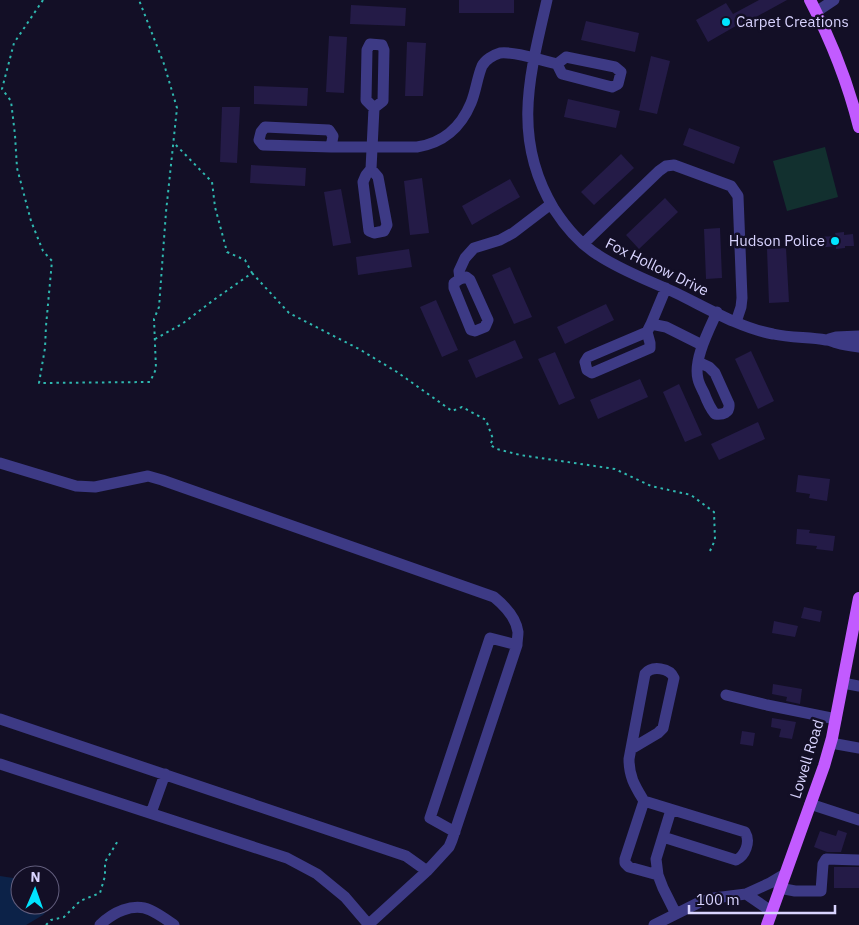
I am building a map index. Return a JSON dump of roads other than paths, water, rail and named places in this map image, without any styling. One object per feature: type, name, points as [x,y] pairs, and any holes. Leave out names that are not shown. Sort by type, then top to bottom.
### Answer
[{"type":"main road","points":[[810,0],[841,70],[855,95],[859,127]]},
{"type":"main road","name":"Lowell Road","points":[[767,925],[831,743],[856,629],[859,598]]},
{"type":"street","name":"Fox Hollow Drive","points":[[547,0],[528,96],[529,142],[538,176],[546,196],[564,224],[584,244],[616,266],[736,322],[773,334],[795,338],[827,340],[859,347]]},
{"type":"street","points":[[816,12],[834,0]]},
{"type":"street","points":[[371,170],[378,177],[387,225],[384,231],[374,233],[369,231],[362,182],[371,170],[374,108],[366,100],[367,50],[370,44],[382,45],[384,50],[383,101],[374,108]]},
{"type":"street","points":[[331,147],[333,136],[329,130],[265,127],[261,132],[259,140],[263,146],[331,147],[417,147],[430,145],[453,131],[463,118],[471,103],[482,64],[492,56],[502,53],[514,54],[557,64]]},
{"type":"street","points":[[566,57],[615,67],[621,72],[618,84],[612,87],[562,74],[557,64],[566,57]]},
{"type":"street","points":[[584,244],[666,166],[674,165],[731,186],[738,196],[742,298],[736,322]]},
{"type":"street","points":[[460,279],[459,271],[465,258],[474,248],[500,240],[513,233],[551,204]]},
{"type":"street","points":[[666,288],[649,328],[650,348],[592,373],[587,370],[585,362],[588,357],[649,328],[666,327],[702,345]]},
{"type":"street","points":[[698,362],[702,345],[717,312]]},
{"type":"street","name":"Fox Hollow Drive","points":[[827,340],[836,337],[859,336]]},
{"type":"street","points":[[0,463],[76,486],[95,487],[148,476],[171,483],[494,597],[505,606],[512,616],[518,631],[516,645],[449,847],[427,871],[369,925],[345,897],[317,874],[287,858],[0,764]]},
{"type":"street","points":[[455,832],[430,818],[490,638],[516,645]]},
{"type":"street","points":[[631,749],[658,734],[663,728],[674,678],[670,672],[653,668],[645,674],[631,749],[630,777],[644,801],[745,832],[748,836],[748,841],[743,855],[736,860],[663,837]]},
{"type":"street","points":[[843,683],[859,686]]},
{"type":"street","points":[[726,695],[836,719]]},
{"type":"street","points":[[0,719],[406,856],[427,871]]},
{"type":"street","points":[[831,743],[859,748]]},
{"type":"street","points":[[150,813],[165,774]]},
{"type":"street","points":[[644,801],[625,863],[629,867],[658,875]]},
{"type":"street","points":[[810,804],[859,820]]},
{"type":"street","points":[[671,810],[656,859],[658,875],[676,914]]},
{"type":"street","points":[[780,888],[795,891],[821,891],[823,864],[826,859],[859,860]]},
{"type":"street","points":[[654,925],[700,902],[714,898],[746,894],[786,874]]},
{"type":"street","points":[[746,894],[771,911]]},
{"type":"street","points":[[100,925],[112,914],[122,910],[139,908],[149,909],[174,925]]},
{"type":"water","points":[[0,876],[10,878],[10,915],[43,915],[26,925],[0,925]]},
{"type":"place","name":"Carpet Creations","points":[[726,22]]},
{"type":"place","name":"Hudson Police","points":[[835,241]]}]
